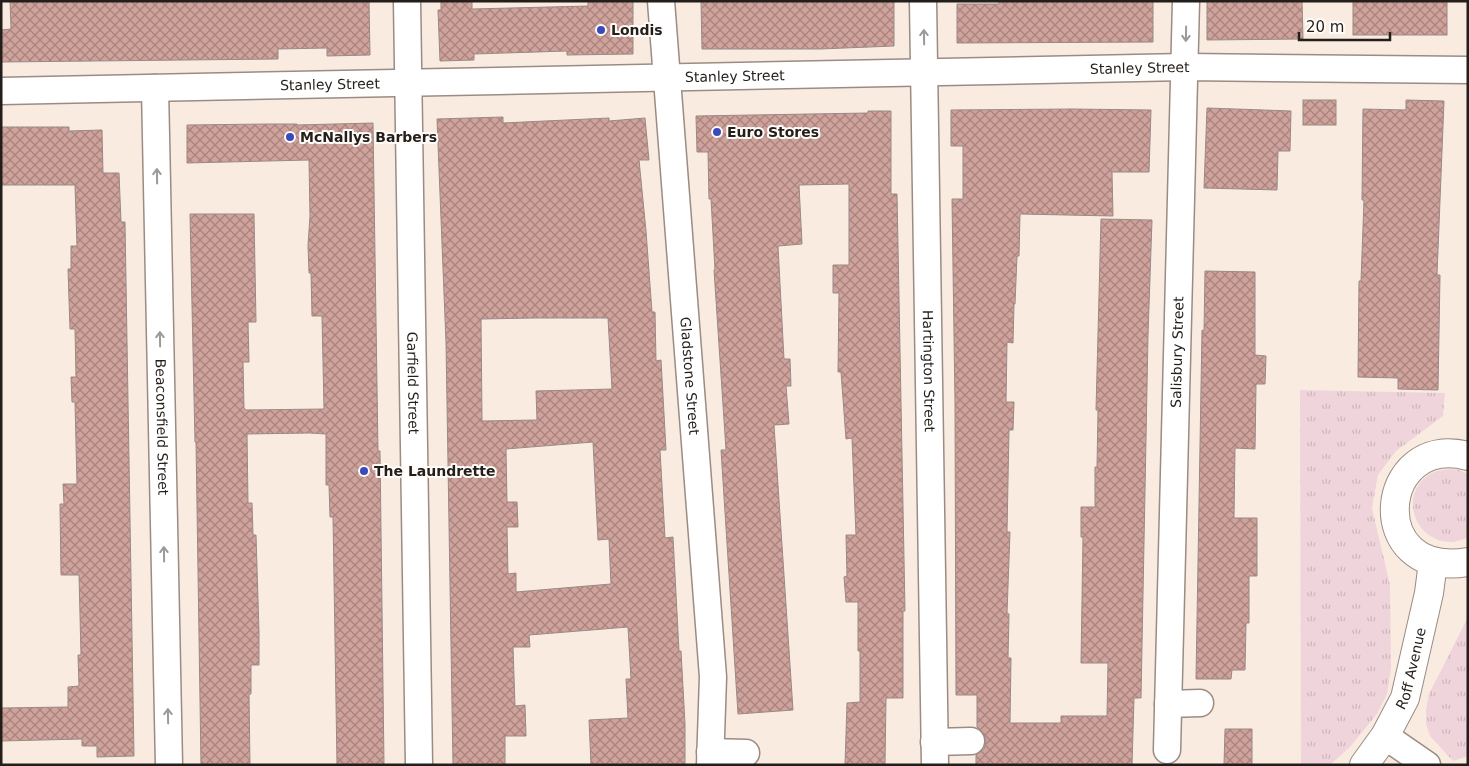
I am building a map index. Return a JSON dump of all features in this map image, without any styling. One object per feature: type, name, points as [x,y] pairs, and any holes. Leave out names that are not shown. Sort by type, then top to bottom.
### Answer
[{"type":"street","name":"Garfield Street","points":[[407,1],[419,765]]},
{"type":"street","name":"Gladstone Street","points":[[661,1],[713,678],[710,758],[746,753]]},
{"type":"street","name":"Hartington Street","points":[[923,1],[935,753],[971,741]]},
{"type":"street","name":"Salisbury Street","points":[[1167,750],[1186,1]]},
{"type":"street","name":"Stanley Street","points":[[1,91],[1185,67],[1468,70]]},
{"type":"street","name":"Beaconsfield Street","points":[[155,88],[168,765]]},
{"type":"street","points":[[1468,456],[1454,452],[1436,454],[1420,461],[1406,474],[1397,489],[1394,507],[1396,525],[1404,541],[1417,554],[1433,562],[1451,565],[1468,562]]},
{"type":"street","name":"Roff Avenue","points":[[1364,765],[1385,736],[1405,698],[1429,593],[1433,562]]},
{"type":"street","points":[[1168,704],[1200,703]]},
{"type":"street","points":[[1385,736],[1427,765]]},
{"type":"green space","points":[[1300,390],[1445,393],[1443,416],[1396,451],[1378,475],[1372,508],[1390,585],[1391,668],[1387,694],[1377,714],[1350,747],[1330,765],[1301,765]]},
{"type":"green space","points":[[1449,469],[1459,470],[1468,474],[1468,538],[1451,542],[1437,539],[1426,533],[1419,525],[1414,514],[1413,503],[1415,492],[1420,482],[1432,473]]},
{"type":"green space","points":[[1468,617],[1468,756],[1453,761],[1430,736],[1426,724],[1426,709],[1429,694]]},
{"type":"building","points":[[10,1],[369,1],[370,55],[327,56],[327,48],[278,49],[278,59],[1,62],[1,30],[11,29]]},
{"type":"building","points":[[441,1],[472,1],[472,9],[588,6],[588,1],[633,1],[633,54],[567,55],[567,51],[474,54],[474,60],[440,61],[438,10],[441,10]]},
{"type":"building","points":[[701,1],[894,1],[894,46],[820,49],[702,49]]},
{"type":"building","points":[[999,1],[1153,1],[1153,42],[957,43],[957,4],[999,4]]},
{"type":"building","points":[[1207,1],[1302,1],[1303,39],[1207,40]]},
{"type":"building","points":[[1353,1],[1447,1],[1447,35],[1353,35]]},
{"type":"building","points":[[1303,100],[1336,100],[1336,125],[1303,125]]},
{"type":"building","points":[[1406,100],[1444,101],[1437,275],[1440,275],[1438,390],[1398,389],[1398,378],[1358,377],[1359,281],[1361,281],[1364,200],[1362,200],[1363,109],[1406,110]]},
{"type":"building","points":[[1207,108],[1291,111],[1290,151],[1278,151],[1277,190],[1204,188]]},
{"type":"building","points":[[951,110],[1151,110],[1149,172],[1112,172],[1113,216],[1020,214],[1013,343],[1007,342],[1006,402],[1014,402],[1013,430],[1009,430],[1007,532],[1010,532],[1007,613],[1009,614],[1008,658],[1011,658],[1010,723],[1061,723],[1061,716],[1107,716],[1108,663],[1081,663],[1083,537],[1081,537],[1081,507],[1095,507],[1095,467],[1097,467],[1098,410],[1096,410],[1101,219],[1152,220],[1141,698],[1134,698],[1132,765],[976,765],[976,755],[984,749],[986,741],[983,733],[977,727],[977,695],[956,695],[952,199],[963,199],[963,146],[951,146]]},
{"type":"building","points":[[868,111],[891,111],[891,194],[897,194],[905,611],[903,611],[903,698],[886,698],[885,765],[845,765],[847,703],[860,702],[860,651],[858,651],[858,602],[846,602],[844,577],[847,576],[846,535],[856,535],[852,438],[846,439],[841,372],[838,372],[839,293],[833,293],[833,265],[849,265],[849,184],[799,185],[802,244],[778,246],[784,359],[790,359],[791,386],[786,386],[789,424],[774,425],[793,710],[738,714],[721,450],[726,450],[711,199],[709,199],[708,152],[697,152],[696,116],[868,113]]},
{"type":"building","points":[[503,117],[503,123],[609,118],[609,121],[645,118],[649,160],[639,160],[652,312],[655,312],[656,361],[661,360],[666,450],[660,450],[665,538],[673,537],[685,724],[685,765],[591,765],[589,720],[628,718],[626,679],[631,679],[628,627],[529,635],[530,647],[513,647],[515,706],[525,705],[526,736],[505,736],[505,765],[453,765],[446,343],[437,119]],"holes":[[[608,318],[612,389],[536,391],[537,420],[482,421],[481,319]],[[593,442],[598,540],[609,539],[611,584],[516,592],[516,573],[508,574],[507,527],[518,527],[517,502],[507,502],[506,449]]]},
{"type":"building","points":[[373,123],[384,765],[337,765],[333,517],[330,517],[329,485],[326,485],[326,434],[310,433],[247,434],[248,503],[252,503],[253,535],[256,535],[259,632],[259,665],[251,665],[251,694],[249,694],[250,765],[201,765],[190,214],[254,214],[256,322],[248,322],[249,362],[243,362],[244,408],[246,410],[324,409],[322,316],[312,316],[308,245],[310,216],[309,160],[187,163],[187,125]]},
{"type":"building","points":[[1,127],[69,127],[69,131],[102,130],[103,173],[119,173],[121,222],[125,222],[134,756],[97,757],[97,746],[82,746],[82,739],[1,741],[1,708],[68,707],[68,687],[79,686],[78,655],[81,655],[79,575],[61,575],[60,504],[64,504],[63,484],[77,484],[75,402],[72,402],[71,377],[76,377],[75,329],[70,329],[68,269],[71,269],[71,246],[77,246],[75,185],[1,185]]},
{"type":"building","points":[[1205,271],[1255,272],[1255,355],[1266,356],[1265,384],[1256,384],[1255,449],[1235,448],[1234,518],[1257,518],[1257,576],[1249,576],[1249,623],[1246,623],[1245,670],[1232,670],[1231,679],[1196,679],[1202,330],[1204,331]]},
{"type":"building","points":[[1225,729],[1252,729],[1252,765],[1224,765]]},
{"type":"place","name":"Londis","points":[[601,30]]},
{"type":"place","name":"Euro Stores","points":[[717,132]]},
{"type":"place","name":"McNallys Barbers","points":[[290,137]]},
{"type":"place","name":"The Laundrette","points":[[364,471]]}]
